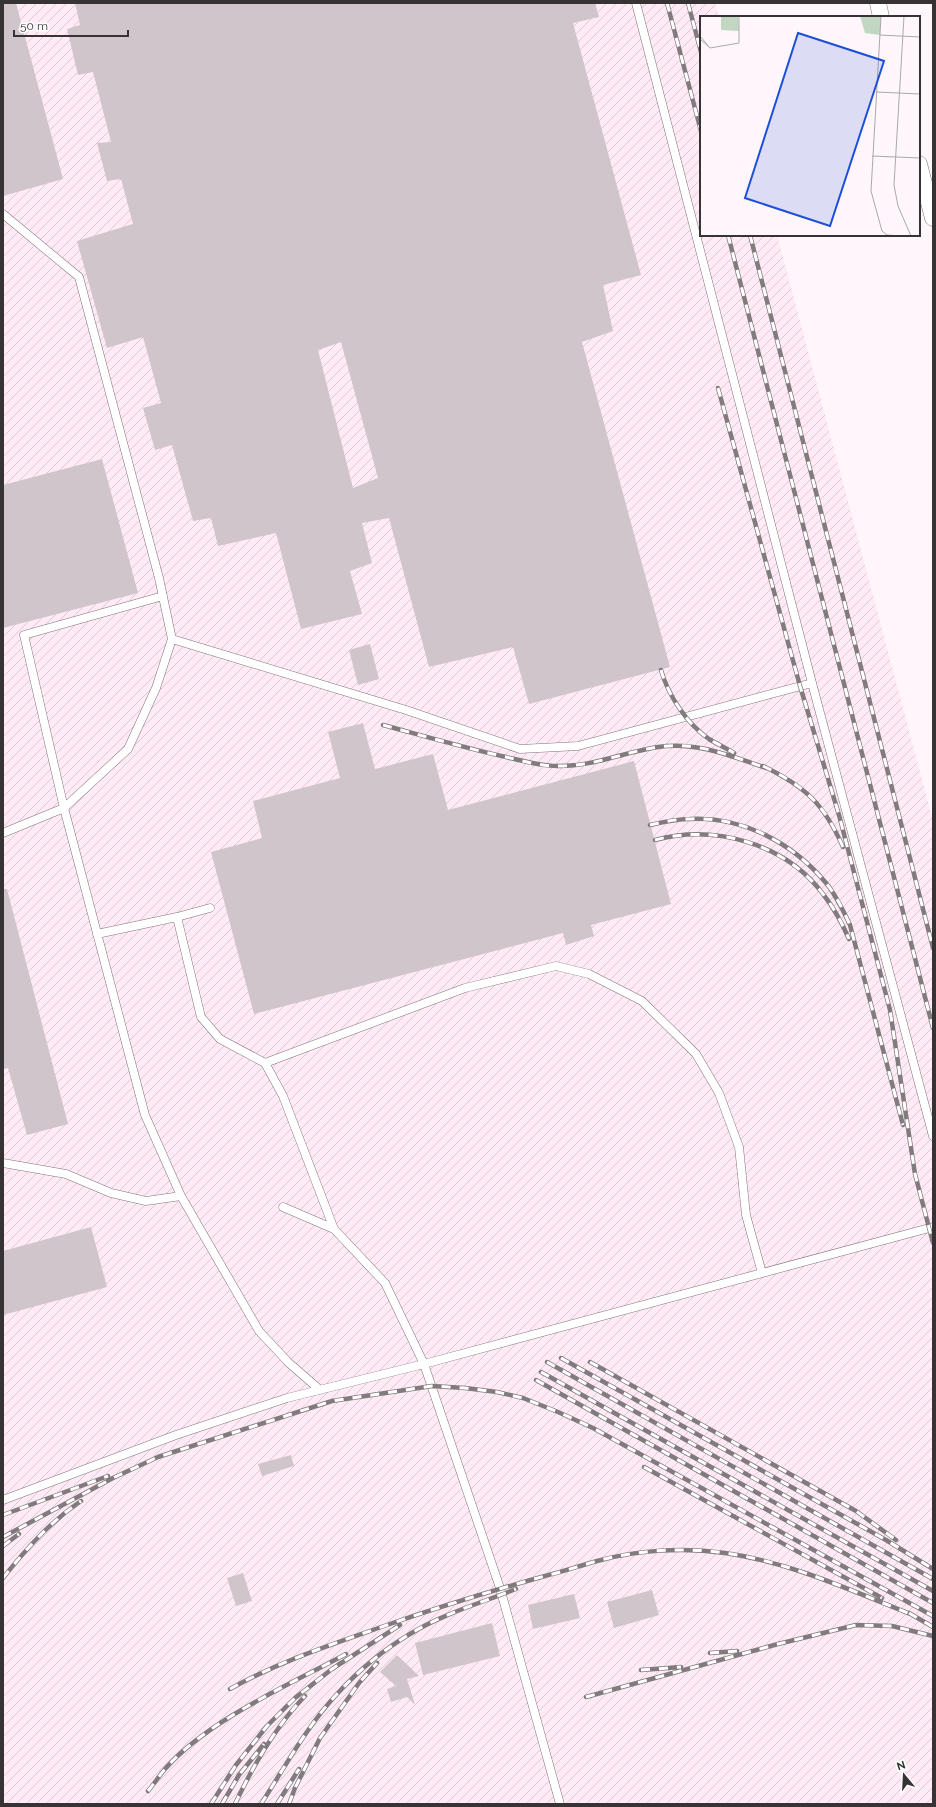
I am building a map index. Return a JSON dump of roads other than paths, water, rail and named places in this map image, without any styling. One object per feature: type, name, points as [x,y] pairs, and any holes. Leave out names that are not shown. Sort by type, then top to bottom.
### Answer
[{"type":"street","points":[[878,3],[881,16]]},
{"type":"street","points":[[920,168],[933,218]]},
{"type":"lane","points":[[636,3],[648,44],[812,683],[933,1136]]},
{"type":"lane","points":[[3,214],[79,276],[163,596],[172,639],[156,688],[128,750],[64,808],[3,833]]},
{"type":"lane","points":[[163,596],[24,635],[64,808],[145,1115],[181,1196],[258,1331],[289,1363],[320,1390]]},
{"type":"lane","points":[[172,639],[406,710],[520,749],[578,746],[812,683]]},
{"type":"lane","points":[[97,934],[210,908]]},
{"type":"lane","points":[[176,917],[201,1017],[220,1039],[265,1063],[283,1096],[334,1229],[385,1283],[424,1364],[500,1588],[560,1804]]},
{"type":"lane","points":[[265,1063],[465,988],[556,966],[589,974],[642,1001],[696,1054],[719,1093],[739,1147],[746,1214],[762,1273]]},
{"type":"lane","points":[[3,1163],[66,1174],[111,1193],[146,1201],[181,1196]]},
{"type":"lane","points":[[283,1207],[334,1229]]},
{"type":"lane","points":[[3,1500],[176,1435],[287,1398],[424,1364],[933,1227]]},
{"type":"railway","points":[[667,3],[700,127]]},
{"type":"railway","points":[[688,3],[700,48]]},
{"type":"railway","points":[[728,236],[933,1028]]},
{"type":"railway","points":[[750,236],[933,948]]},
{"type":"railway","points":[[718,388],[800,686],[839,815],[890,1010],[915,1174],[933,1243]]},
{"type":"railway","points":[[661,670],[673,699],[693,725],[709,739],[734,753]]},
{"type":"railway","points":[[383,725],[475,750],[544,765],[570,766],[595,762],[645,749],[686,746],[713,751],[766,768]]},
{"type":"railway","points":[[763,766],[791,781],[812,798],[829,819],[843,847]]},
{"type":"railway","points":[[650,825],[680,820],[709,819],[747,827],[782,844],[813,869],[826,883],[842,908],[850,925],[903,1125]]},
{"type":"railway","points":[[655,840],[678,836],[701,835],[724,837],[747,842],[769,850],[789,862],[807,876],[831,905],[841,921],[849,939]]},
{"type":"railway","points":[[561,1358],[886,1540],[933,1569]]},
{"type":"railway","points":[[547,1362],[933,1579]]},
{"type":"railway","points":[[590,1362],[856,1511],[896,1540]]},
{"type":"railway","points":[[541,1372],[933,1591]]},
{"type":"railway","points":[[536,1380],[933,1603]]},
{"type":"railway","points":[[3,1537],[113,1478],[158,1457],[332,1401],[432,1386],[465,1388],[497,1392],[523,1398],[593,1428],[933,1616]]},
{"type":"railway","points":[[644,1467],[882,1598]]},
{"type":"railway","points":[[3,1515],[108,1476]]},
{"type":"railway","points":[[3,1578],[39,1536],[81,1501]]},
{"type":"railway","points":[[3,1546],[19,1534]]},
{"type":"railway","points":[[230,1689],[287,1661],[426,1612],[485,1593],[597,1561],[644,1552],[693,1550],[749,1557],[820,1578],[913,1615]]},
{"type":"railway","points":[[261,1804],[316,1719],[345,1685],[371,1661],[400,1640],[435,1620],[516,1589]]},
{"type":"railway","points":[[909,1613],[933,1627]]},
{"type":"railway","points":[[211,1804],[236,1765],[267,1726],[295,1698],[332,1669],[400,1625]]},
{"type":"railway","points":[[586,1697],[778,1644],[856,1625],[892,1626],[933,1636]]},
{"type":"railway","points":[[710,1653],[737,1651]]},
{"type":"railway","points":[[148,1791],[165,1769],[183,1751],[226,1719],[275,1691],[346,1654]]},
{"type":"railway","points":[[289,1804],[295,1788],[320,1738],[359,1683],[377,1663]]},
{"type":"railway","points":[[641,1670],[681,1667]]},
{"type":"railway","points":[[235,1804],[249,1775],[275,1733],[305,1696]]},
{"type":"railway","points":[[222,1804],[239,1775],[264,1744]]},
{"type":"railway","points":[[277,1804],[299,1769]]}]
